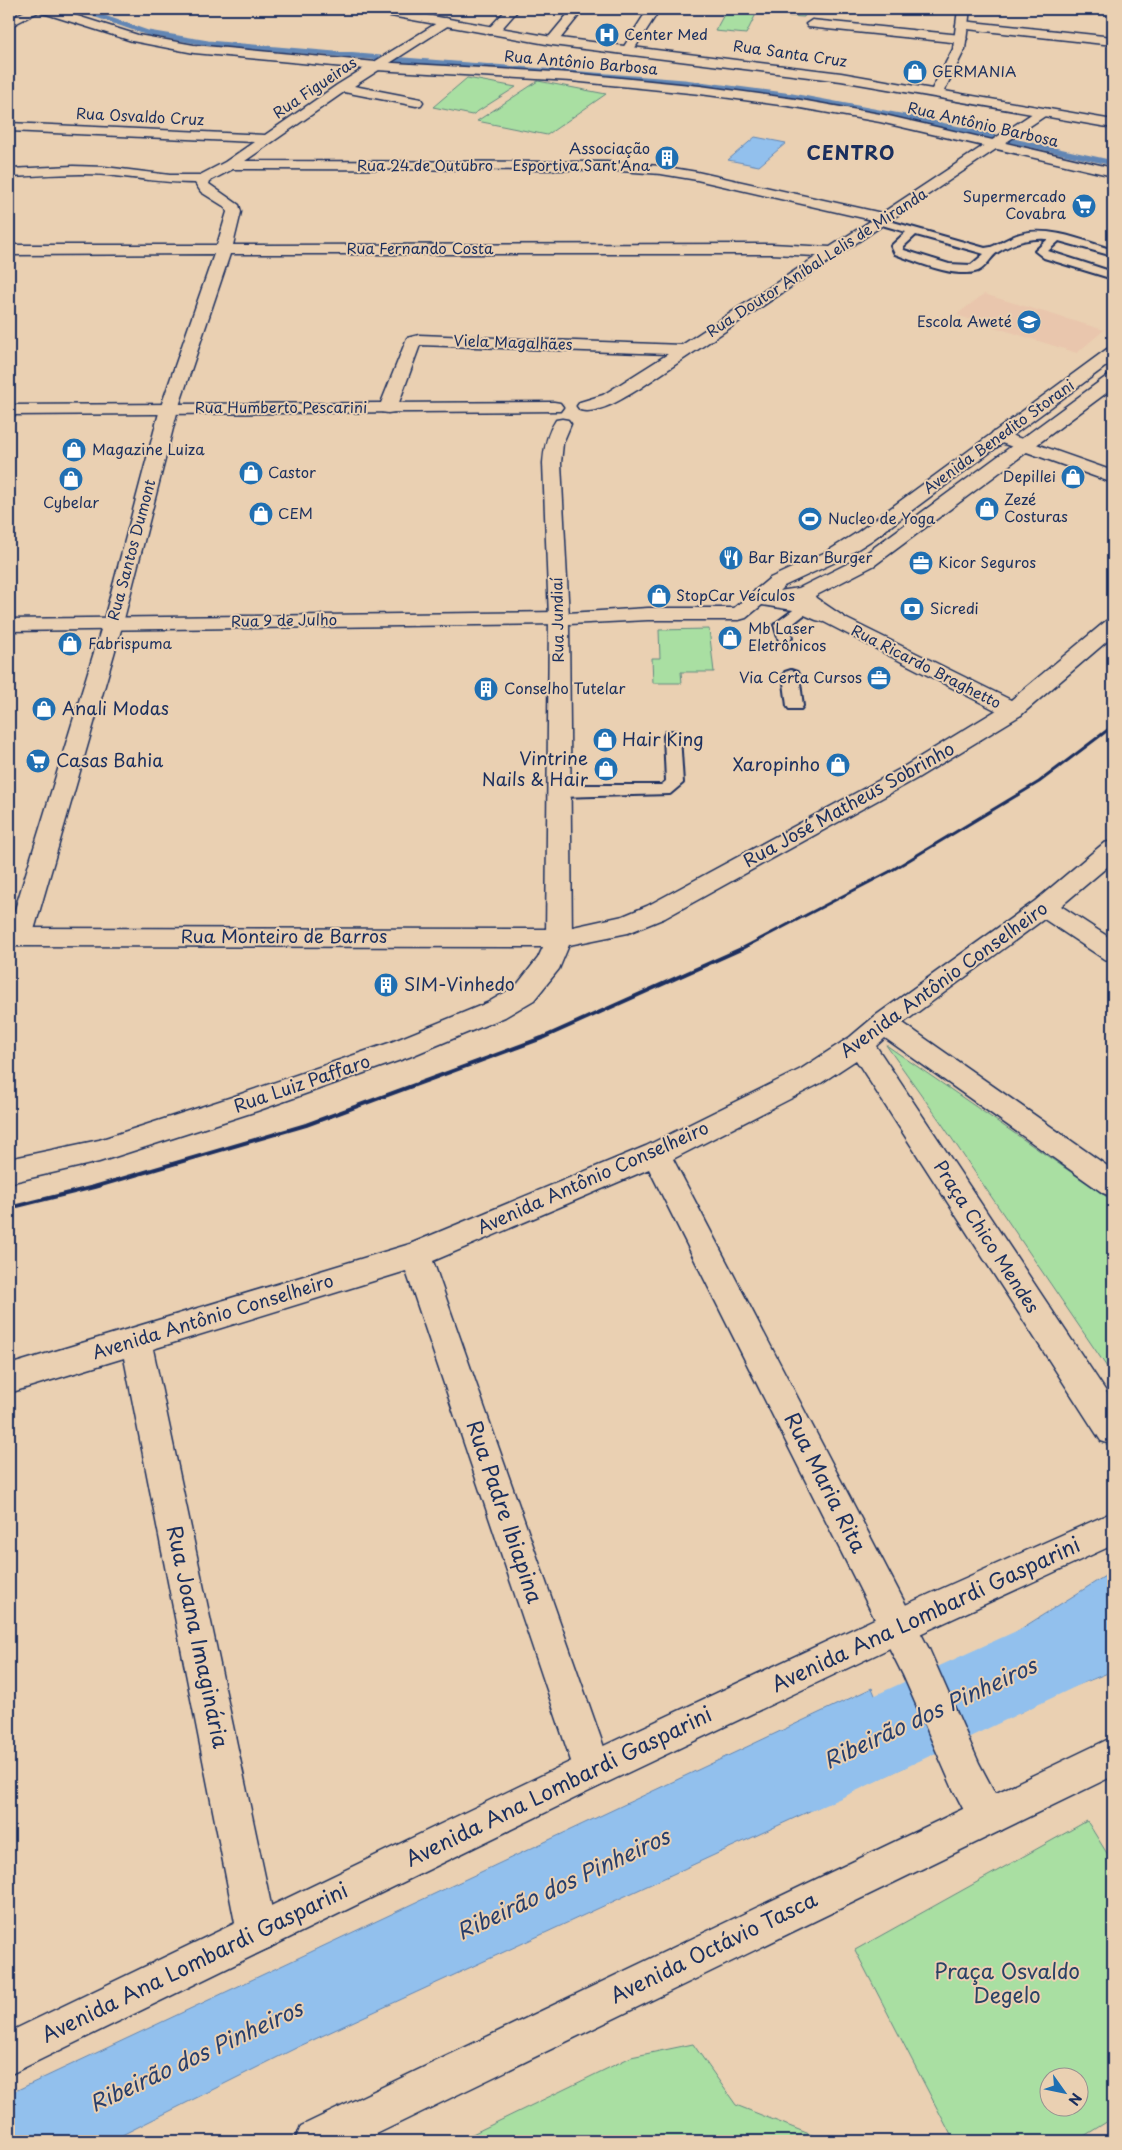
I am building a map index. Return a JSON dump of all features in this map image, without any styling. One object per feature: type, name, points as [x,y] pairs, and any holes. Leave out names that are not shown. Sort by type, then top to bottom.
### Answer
[{"type":"street","points":[[9,23],[38,9]]},
{"type":"street","name":"Rua Antônio Barbosa","points":[[44,9],[163,44],[204,50],[376,66],[571,76],[700,90],[795,103],[880,118],[1113,172]]},
{"type":"street","name":"Rua Santa Cruz","points":[[374,9],[552,41],[774,68],[937,92],[1113,124]]},
{"type":"street","points":[[493,31],[513,9]]},
{"type":"street","points":[[552,41],[578,9]]},
{"type":"street","points":[[627,51],[654,9]]},
{"type":"street","points":[[937,92],[958,49],[964,9]]},
{"type":"street","name":"Rua Figueiras","points":[[203,179],[230,165],[342,88],[445,22]]},
{"type":"street","points":[[812,24],[961,39]]},
{"type":"street","points":[[962,26],[1113,41]]},
{"type":"street","points":[[342,88],[416,102]]},
{"type":"street","name":"Rua Doutor Aníbal Lelis de Miranda","points":[[586,406],[610,399],[1044,112]]},
{"type":"street","name":"Rua Osvaldo Cruz","points":[[9,127],[269,139]]},
{"type":"street","name":"Rua 24 de Outubro","points":[[230,165],[606,166],[661,170],[697,176],[881,220]]},
{"type":"street","points":[[9,173],[73,170],[105,171],[170,179],[203,179]]},
{"type":"street","name":"Rua Santos Dumont","points":[[14,937],[113,623],[169,409],[224,249],[234,212],[232,205],[202,185],[203,179]]},
{"type":"street","name":"Rua Fernando Costa","points":[[9,250],[771,249],[832,252]]},
{"type":"street","name":"Viela Magalhães","points":[[388,408],[413,342],[419,340],[684,350]]},
{"type":"street","name":"Avenida Benedito Storani","points":[[559,618],[648,614],[735,615],[758,599],[777,582],[835,555],[865,536],[1113,353]]},
{"type":"street","name":"Avenida Benedito Storani","points":[[805,601],[868,561],[1113,380]]},
{"type":"street","name":"Rua Humberto Pescarini","points":[[9,410],[388,408],[558,416],[566,404],[586,406]]},
{"type":"street","name":"Rua Jundiaí","points":[[558,416],[552,463],[559,618],[559,938]]},
{"type":"street","points":[[999,436],[1113,477]]},
{"type":"street","points":[[758,599],[798,605],[805,601]]},
{"type":"street","name":"Rua Ricardo Braghetto","points":[[805,601],[840,624],[1013,710]]},
{"type":"street","name":"Rua 9 de Julho","points":[[9,626],[559,618]]},
{"type":"street","name":"Rua José Matheus Sobrinho","points":[[559,938],[628,924],[656,912],[908,774],[1013,710],[1113,625]]},
{"type":"street","name":"Avenida Antônio Conselheiro","points":[[9,1379],[416,1255],[656,1154],[811,1076],[860,1044],[884,1022],[1044,907],[1113,850]]},
{"type":"street","points":[[1044,907],[1113,952]]},
{"type":"street","name":"Rua Monteiro de Barros","points":[[14,937],[559,938]]},
{"type":"street","name":"Rua Luiz Paffaro","points":[[9,1172],[98,1152],[247,1104],[399,1050],[496,1010],[525,993],[550,962],[559,938]]},
{"type":"street","points":[[884,1022],[1113,1185]]},
{"type":"street","name":"Praça Chico Mendes","points":[[860,1044],[1113,1430]]},
{"type":"street","name":"Rua Maria Rita","points":[[656,1154],[898,1626],[916,1662],[966,1776],[988,1816]]},
{"type":"street","name":"Rua Padre Ibiapina","points":[[416,1255],[593,1770]]},
{"type":"street","name":"Rua Joana Imaginária","points":[[136,1341],[257,1933]]},
{"type":"street","name":"Avenida Ana Lombardi Gasparini","points":[[9,2054],[593,1770],[898,1626],[1113,1528]]},
{"type":"street","name":"Avenida Octávio Tasca","points":[[316,2141],[1113,1756]]},
{"type":"lane","points":[[881,220],[992,252]]},
{"type":"lane","points":[[914,231],[897,246],[900,252],[966,270],[974,268],[992,252],[1025,236],[1064,239],[1113,253]]},
{"type":"lane","points":[[1056,239],[1042,252],[1048,256],[1113,276]]},
{"type":"lane","points":[[784,638],[782,625],[805,601]]},
{"type":"lane","points":[[790,675],[796,706]]},
{"type":"lane","points":[[559,790],[664,790],[675,783],[672,736]]},
{"type":"shaded area","name":"Escola Aweté","points":[[984,294],[1104,330],[1077,353],[956,315]]},
{"type":"green space","points":[[727,9],[807,9],[804,17],[756,14],[746,34],[715,31]]},
{"type":"green space","points":[[467,78],[516,87],[472,115],[433,107]]},
{"type":"green space","points":[[538,81],[606,94],[547,135],[477,121]]},
{"type":"green space","points":[[709,629],[714,672],[681,672],[682,683],[653,683],[652,658],[660,658],[659,630]]},
{"type":"green space","points":[[886,1045],[1113,1201],[1113,1376],[940,1121]]},
{"type":"green space","name":"Praça Osvaldo Degelo","points":[[1087,1821],[1113,1863],[1113,2118],[1076,2141],[954,2141],[855,1950]]},
{"type":"green space","points":[[693,2044],[736,2105],[827,2141],[458,2141],[631,2057]]},
{"type":"water","points":[[755,137],[786,143],[759,166],[728,160]]},
{"type":"water","points":[[1113,1571],[1113,1671],[1060,1692],[1019,1713],[984,1652]]},
{"type":"water","points":[[872,1688],[905,1767],[300,2046],[110,2141],[9,2141],[9,2094]]},
{"type":"waterway","points":[[79,9],[148,33],[208,43],[684,82],[792,96],[900,116],[1113,163]]},
{"type":"waterway","name":"Ribeirão dos Pinheiros","points":[[811,1768],[1113,1627]]},
{"type":"railway","points":[[740,949],[889,872],[1039,782],[1113,726]]},
{"type":"railway","points":[[9,1208],[94,1187],[306,1125],[542,1038],[740,949]]},
{"type":"place","name":"Center Med","points":[[607,35]]},
{"type":"place","name":"GERMANIA","points":[[915,72]]},
{"type":"place","name":"Associação Esportiva Sant'Ana","points":[[667,158]]},
{"type":"place","name":"Supermercado Covabra","points":[[1084,206]]},
{"type":"place","name":"Escola Aweté","points":[[1029,322]]},
{"type":"place","name":"Magazine Luiza","points":[[74,450]]},
{"type":"place","name":"Castor","points":[[251,473]]},
{"type":"place","name":"Depillei","points":[[1073,477]]},
{"type":"place","name":"Cybelar","points":[[71,479]]},
{"type":"place","name":"Zezé Costuras","points":[[987,509]]},
{"type":"place","name":"CEM","points":[[261,514]]},
{"type":"place","name":"Nucleo de Yoga","points":[[810,519]]},
{"type":"place","name":"Bar Bizan Burger","points":[[731,558]]},
{"type":"place","name":"Kicor Seguros","points":[[921,563]]},
{"type":"place","name":"StopCar Veículos","points":[[659,596]]},
{"type":"place","name":"Sicredi","points":[[912,609]]},
{"type":"place","name":"Mb Laser Eletrônicos","points":[[730,638]]},
{"type":"place","name":"Fabrispuma","points":[[70,644]]},
{"type":"place","name":"Via Certa Cursos","points":[[879,678]]},
{"type":"place","name":"Conselho Tutelar","points":[[486,689]]},
{"type":"place","name":"Anali Modas","points":[[44,709]]},
{"type":"place","name":"Hair King","points":[[605,740]]},
{"type":"place","name":"Casas Bahia","points":[[38,761]]},
{"type":"place","name":"Xaropinho","points":[[838,765]]},
{"type":"place","name":"Vintrine Nails & Hair","points":[[606,769]]},
{"type":"place","name":"SIM-Vinhedo","points":[[386,985]]},
{"type":"district","name":"CENTRO","points":[[851,153]]}]
